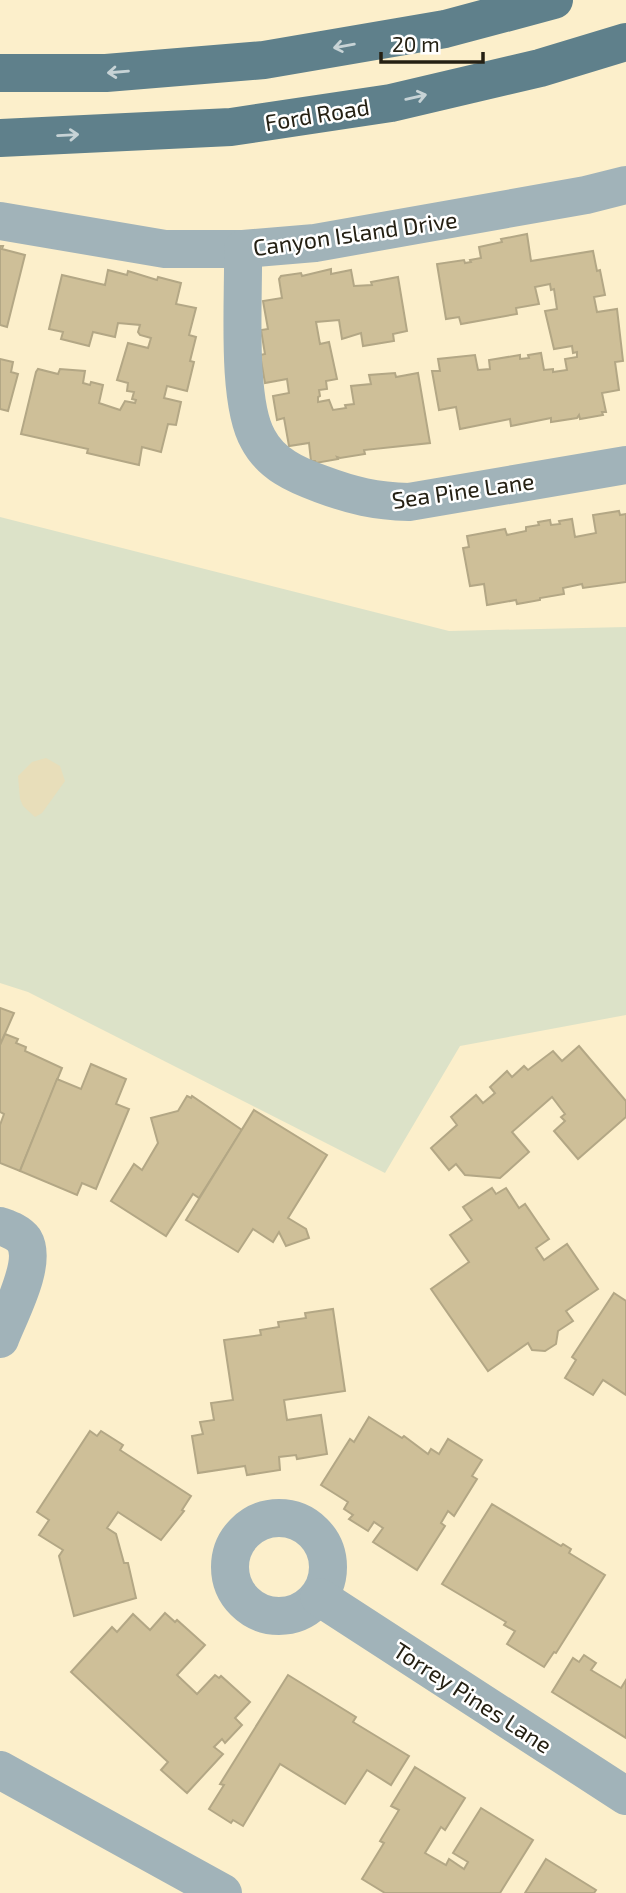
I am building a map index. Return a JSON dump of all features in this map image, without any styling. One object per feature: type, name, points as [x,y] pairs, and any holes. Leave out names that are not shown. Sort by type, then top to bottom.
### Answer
[{"type":"main road","points":[[0,73],[106,73],[264,60],[445,29],[554,0]]},
{"type":"main road","name":"Ford Road","points":[[0,138],[231,127],[378,105],[540,68],[626,42]]},
{"type":"street","name":"Canyon Island Drive","points":[[0,221],[165,249],[243,249],[327,241],[586,195],[626,185]]},
{"type":"street","name":"Sea Pine Lane","points":[[243,249],[247,413],[258,440],[273,459],[293,474],[347,494],[377,501],[409,502],[626,465]]},
{"type":"street","points":[[0,1226],[17,1233],[24,1240],[29,1254],[28,1268],[0,1339]]},
{"type":"street","name":"Torrey Pines Lane","points":[[319,1597],[626,1796]]},
{"type":"street","points":[[0,1770],[223,1893]]},
{"type":"green space","points":[[0,517],[449,631],[626,627],[626,1015],[460,1046],[385,1173],[28,992],[0,983]]},
{"type":"sand","points":[[46,758],[60,766],[65,781],[42,813],[35,817],[23,806],[20,799],[18,776],[32,762]]},
{"type":"building","points":[[527,234],[531,261],[593,251],[605,295],[594,297],[597,312],[617,309],[623,361],[615,362],[619,390],[602,393],[606,412],[602,412],[603,415],[580,419],[579,415],[577,418],[551,422],[551,418],[511,426],[510,419],[460,429],[456,407],[439,410],[432,371],[440,371],[438,359],[475,355],[478,370],[490,369],[489,360],[520,355],[520,359],[529,358],[528,355],[541,353],[544,370],[553,369],[553,372],[567,370],[565,359],[577,357],[572,346],[554,349],[545,311],[557,309],[554,289],[551,290],[550,284],[535,287],[539,304],[516,308],[517,314],[461,324],[459,317],[446,319],[437,264],[464,260],[465,263],[471,262],[470,260],[481,258],[479,247]]},
{"type":"building","points":[[0,246],[3,246],[2,249],[25,255],[7,327],[0,325]]},
{"type":"building","points":[[331,269],[331,274],[351,270],[354,286],[372,285],[371,282],[398,277],[407,331],[393,334],[394,341],[363,346],[361,333],[342,339],[339,320],[316,322],[320,344],[329,342],[337,379],[326,381],[327,389],[319,390],[318,402],[329,400],[333,410],[346,408],[345,405],[354,404],[351,386],[371,384],[369,375],[395,373],[396,377],[418,373],[430,443],[364,450],[365,454],[337,457],[338,459],[316,463],[311,461],[309,443],[289,446],[284,418],[277,420],[273,396],[289,393],[287,379],[265,383],[260,355],[265,354],[261,330],[268,329],[263,301],[282,298],[279,279],[281,276],[301,273],[302,276]]},
{"type":"building","points":[[108,270],[127,275],[128,271],[157,280],[158,277],[181,283],[176,304],[196,308],[189,335],[196,337],[190,361],[194,362],[187,391],[167,386],[164,398],[181,402],[176,425],[168,424],[161,452],[142,447],[139,465],[87,453],[88,449],[21,434],[38,369],[58,374],[60,369],[85,371],[83,383],[103,385],[99,403],[120,410],[125,401],[135,403],[136,400],[132,399],[134,392],[127,391],[128,383],[117,380],[128,343],[148,348],[151,338],[140,335],[140,325],[118,323],[115,337],[93,332],[89,346],[61,339],[63,332],[49,329],[62,275],[105,285]]},
{"type":"building","points":[[0,359],[13,362],[11,372],[18,374],[8,411],[0,409]]},
{"type":"building","points":[[619,511],[620,515],[626,514],[626,582],[583,588],[582,584],[563,588],[564,594],[540,600],[517,604],[516,600],[487,605],[484,584],[470,586],[463,548],[469,547],[467,536],[505,529],[507,535],[526,531],[526,527],[539,525],[538,522],[550,520],[551,525],[572,519],[575,537],[596,533],[593,515]]},
{"type":"building","points":[[0,1008],[14,1013],[0,1045]]},
{"type":"building","points":[[5,1034],[18,1039],[16,1043],[26,1047],[25,1051],[62,1068],[20,1171],[0,1163],[0,1125],[4,1114],[0,1112],[0,1045]]},
{"type":"building","points":[[579,1046],[626,1101],[626,1117],[578,1159],[554,1131],[565,1121],[561,1117],[565,1114],[552,1097],[512,1132],[529,1152],[500,1178],[465,1175],[456,1164],[449,1170],[431,1148],[457,1125],[451,1117],[476,1095],[483,1103],[495,1093],[490,1087],[507,1071],[512,1077],[524,1066],[528,1070],[553,1051],[562,1061]]},
{"type":"building","points":[[91,1064],[126,1079],[116,1104],[129,1109],[96,1189],[82,1183],[77,1195],[20,1171],[57,1079],[81,1089]]},
{"type":"building","points":[[187,1096],[192,1096],[242,1130],[199,1198],[193,1194],[166,1236],[111,1201],[134,1164],[142,1170],[158,1143],[151,1118],[178,1111]]},
{"type":"building","points":[[254,1110],[327,1155],[288,1218],[306,1229],[309,1238],[286,1246],[279,1232],[273,1242],[253,1229],[238,1252],[186,1220]]},
{"type":"building","points":[[492,1188],[496,1194],[506,1188],[519,1208],[525,1204],[549,1239],[536,1248],[544,1260],[567,1244],[598,1289],[566,1311],[573,1321],[558,1331],[556,1344],[545,1351],[532,1350],[528,1343],[488,1371],[431,1289],[469,1262],[450,1235],[472,1220],[463,1207]]},
{"type":"building","points":[[614,1293],[626,1301],[626,1395],[603,1380],[593,1395],[565,1378],[576,1360],[572,1357]]},
{"type":"building","points":[[333,1309],[345,1391],[284,1400],[287,1420],[321,1415],[327,1454],[297,1459],[296,1455],[279,1457],[280,1470],[247,1475],[245,1466],[198,1473],[192,1436],[203,1434],[200,1422],[214,1420],[211,1403],[233,1400],[224,1340],[261,1335],[260,1330],[279,1327],[278,1322],[306,1318],[305,1313]]},
{"type":"building","points":[[369,1417],[402,1438],[404,1436],[428,1454],[431,1449],[439,1454],[448,1439],[482,1460],[472,1476],[477,1479],[454,1516],[448,1511],[441,1523],[445,1526],[417,1570],[373,1542],[383,1528],[374,1522],[368,1531],[349,1519],[353,1515],[344,1509],[348,1502],[321,1485],[350,1439],[354,1442]]},
{"type":"building","points":[[90,1431],[97,1436],[101,1431],[123,1445],[120,1450],[191,1496],[182,1510],[184,1511],[161,1540],[118,1512],[107,1528],[116,1534],[124,1563],[128,1563],[136,1598],[74,1616],[59,1556],[63,1550],[39,1535],[49,1520],[37,1512]]},
{"type":"building","points":[[492,1504],[561,1546],[563,1544],[571,1549],[569,1553],[605,1575],[556,1653],[554,1652],[544,1667],[507,1644],[515,1631],[504,1625],[506,1622],[442,1584]]},
{"type":"building","points":[[165,1613],[205,1645],[177,1675],[197,1694],[215,1675],[219,1678],[221,1676],[250,1702],[235,1718],[242,1725],[225,1743],[222,1739],[214,1747],[223,1754],[187,1793],[161,1770],[168,1762],[71,1672],[112,1627],[117,1632],[133,1614],[150,1630]]},
{"type":"building","points":[[584,1655],[596,1663],[591,1670],[621,1688],[626,1680],[626,1738],[552,1692],[573,1658],[579,1662]]},
{"type":"building","points":[[288,1675],[356,1717],[353,1722],[409,1756],[391,1785],[367,1770],[345,1804],[280,1764],[243,1826],[233,1820],[231,1823],[209,1809],[224,1785],[220,1784]]},
{"type":"building","points":[[415,1767],[465,1798],[445,1830],[441,1827],[425,1853],[446,1865],[449,1859],[464,1869],[468,1862],[453,1853],[481,1808],[533,1840],[500,1893],[385,1893],[362,1879],[384,1843],[380,1841],[399,1810],[391,1806]]},
{"type":"building","points":[[546,1859],[596,1890],[594,1893],[525,1893]]}]
